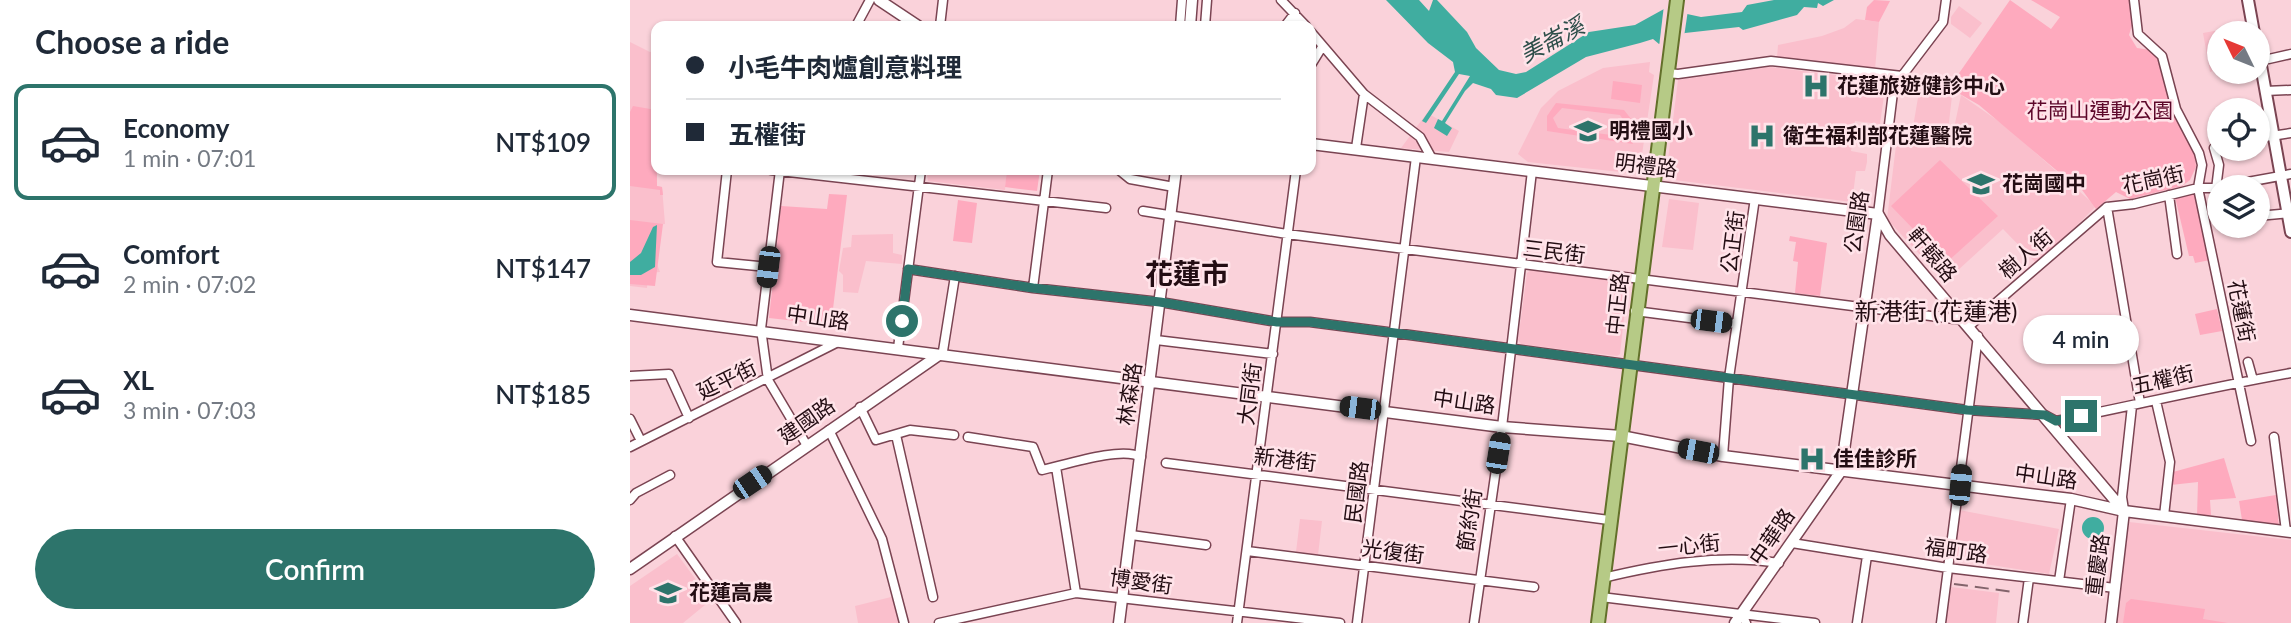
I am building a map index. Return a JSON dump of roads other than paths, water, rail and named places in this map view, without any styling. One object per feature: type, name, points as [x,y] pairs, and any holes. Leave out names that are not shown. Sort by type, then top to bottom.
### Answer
[{"type":"main road","name":"中正路","points":[[1598,623],[1676,0]]},
{"type":"main road","points":[[2248,0],[2252,21]]},
{"type":"main road","points":[[2264,84],[2274,136],[2287,174],[2291,232]]},
{"type":"street","points":[[859,21],[870,0]]},
{"type":"street","points":[[879,0],[910,21]]},
{"type":"street","points":[[941,21],[943,0]]},
{"type":"street","points":[[1180,21],[1182,0]]},
{"type":"street","points":[[1190,21],[1192,0]]},
{"type":"street","points":[[1205,21],[1207,0]]},
{"type":"street","points":[[1281,0],[1302,21]]},
{"type":"street","points":[[1667,73],[1678,74],[1771,61],[1902,76],[1943,22],[1946,0]]},
{"type":"street","name":"花崗街","points":[[2124,511],[2122,497],[2136,404],[2107,207],[2134,204],[2198,188],[2202,165],[2199,153],[2176,109],[2162,55],[2138,34],[2134,0]]},
{"type":"street","points":[[1289,21],[1295,13]]},
{"type":"street","points":[[1316,39],[1364,94],[1420,137],[1431,157]]},
{"type":"street","points":[[1316,57],[1322,47]]},
{"type":"street","points":[[2270,59],[2291,54]]},
{"type":"street","name":"公園路","points":[[1841,471],[1895,76]]},
{"type":"street","points":[[2265,91],[2291,90]]},
{"type":"street","points":[[1316,144],[1356,148],[1364,94]]},
{"type":"street","points":[[2270,136],[2291,133]]},
{"type":"street","name":"明禮路","points":[[1356,148],[1878,214]]},
{"type":"street","name":"民國路","points":[[1357,623],[1395,333],[1413,156]]},
{"type":"street","name":"節約街","points":[[1474,623],[1502,427],[1509,348],[1532,171]]},
{"type":"street","points":[[726,175],[717,262],[768,267]]},
{"type":"street","points":[[777,175],[761,330],[768,380],[806,444]]},
{"type":"street","points":[[862,175],[919,186],[1106,208]]},
{"type":"street","points":[[898,348],[920,175]]},
{"type":"street","points":[[1033,288],[1047,175]]},
{"type":"street","points":[[1125,175],[1130,179],[1174,187]]},
{"type":"street","name":"林森路","points":[[1119,623],[1151,383],[1175,175]]},
{"type":"street","name":"大同街","points":[[1237,623],[1295,175]]},
{"type":"street","points":[[2198,188],[2207,188]]},
{"type":"street","name":"花蓮街","points":[[2198,188],[2251,441]]},
{"type":"street","points":[[2169,195],[2176,254]]},
{"type":"street","name":"公正街","points":[[1723,456],[1729,378],[1736,324],[1744,292],[1755,198]]},
{"type":"street","name":"樹人街","points":[[1965,324],[2107,207]]},
{"type":"street","name":"三民街","points":[[1143,211],[1170,218],[1521,265],[1864,306],[1965,324]]},
{"type":"street","points":[[2270,215],[2289,213]]},
{"type":"street","name":"軒轅路","points":[[1878,214],[1890,235],[2124,511]]},
{"type":"street","name":"五權街","points":[[908,269],[1033,288],[1160,302],[1277,322],[1395,333],[1967,410],[2045,415],[2056,421],[2156,401],[2194,390],[2291,373]]},
{"type":"street","points":[[941,353],[955,276]]},
{"type":"street","points":[[1636,311],[1736,324]]},
{"type":"street","name":"中山路","points":[[630,315],[1502,427],[1621,436],[1723,456],[2071,499],[2124,511],[2288,532]]},
{"type":"street","points":[[1941,623],[1978,336]]},
{"type":"street","points":[[1156,340],[1273,354]]},
{"type":"street","name":"延平街","points":[[630,447],[768,380],[838,342]]},
{"type":"street","name":"建國路","points":[[630,569],[806,444],[941,353]]},
{"type":"street","points":[[2248,362],[2253,380]]},
{"type":"street","points":[[630,376],[669,374],[689,418]]},
{"type":"street","points":[[2156,401],[2170,462],[2164,516]]},
{"type":"street","points":[[860,407],[876,440],[910,430],[954,435]]},
{"type":"street","points":[[630,419],[641,441]]},
{"type":"street","points":[[829,430],[883,539],[904,623]]},
{"type":"street","points":[[896,435],[933,597]]},
{"type":"street","points":[[968,437],[1036,449],[1042,470],[1115,454],[1134,453],[1141,457]]},
{"type":"street","points":[[2274,437],[2288,532]]},
{"type":"street","name":"新港街","points":[[1166,463],[1609,520]]},
{"type":"street","points":[[1056,467],[1076,593]]},
{"type":"street","name":"中華路","points":[[1735,623],[1744,618],[1841,471]]},
{"type":"street","points":[[630,500],[636,493],[670,475]]},
{"type":"street","points":[[2059,581],[2071,499]]},
{"type":"street","name":"重慶路","points":[[2111,623],[2124,511]]},
{"type":"street","points":[[1131,535],[1206,545]]},
{"type":"street","points":[[675,536],[736,623]]},
{"type":"street","name":"福町路","points":[[1792,543],[1948,568],[2115,588]]},
{"type":"street","name":"光復街","points":[[1247,551],[1534,587]]},
{"type":"street","points":[[1857,623],[1867,555]]},
{"type":"street","name":"一心街","points":[[1603,579],[1648,568],[1703,560],[1748,558],[1779,563]]},
{"type":"street","points":[[2023,623],[2029,578]]},
{"type":"street","name":"博愛街","points":[[939,623],[1076,593],[1122,596],[1156,603],[1340,623]]},
{"type":"street","points":[[1601,597],[1744,618],[1815,623]]},
{"type":"railway","points":[[1954,584],[2014,592]]},
{"type":"place","name":"花蓮旅遊健診中心","points":[[1816,86]]},
{"type":"place","name":"明禮國小","points":[[1588,131]]},
{"type":"place","name":"衛生福利部花蓮醫院","points":[[1762,136]]},
{"type":"place","name":"花崗國中","points":[[1981,184]]},
{"type":"place","name":"佳佳診所","points":[[1812,459]]},
{"type":"place","name":"花蓮高農","points":[[668,593]]},
{"type":"district","name":"花蓮市","points":[[1187,274]]},
{"type":"district","name":"新港街 (花蓮港)","points":[[1936,312]]},
{"type":"water label","name":"美崙溪","points":[[1552,40]]},
{"type":"park label","name":"花崗山運動公園","points":[[2100,111]]}]
